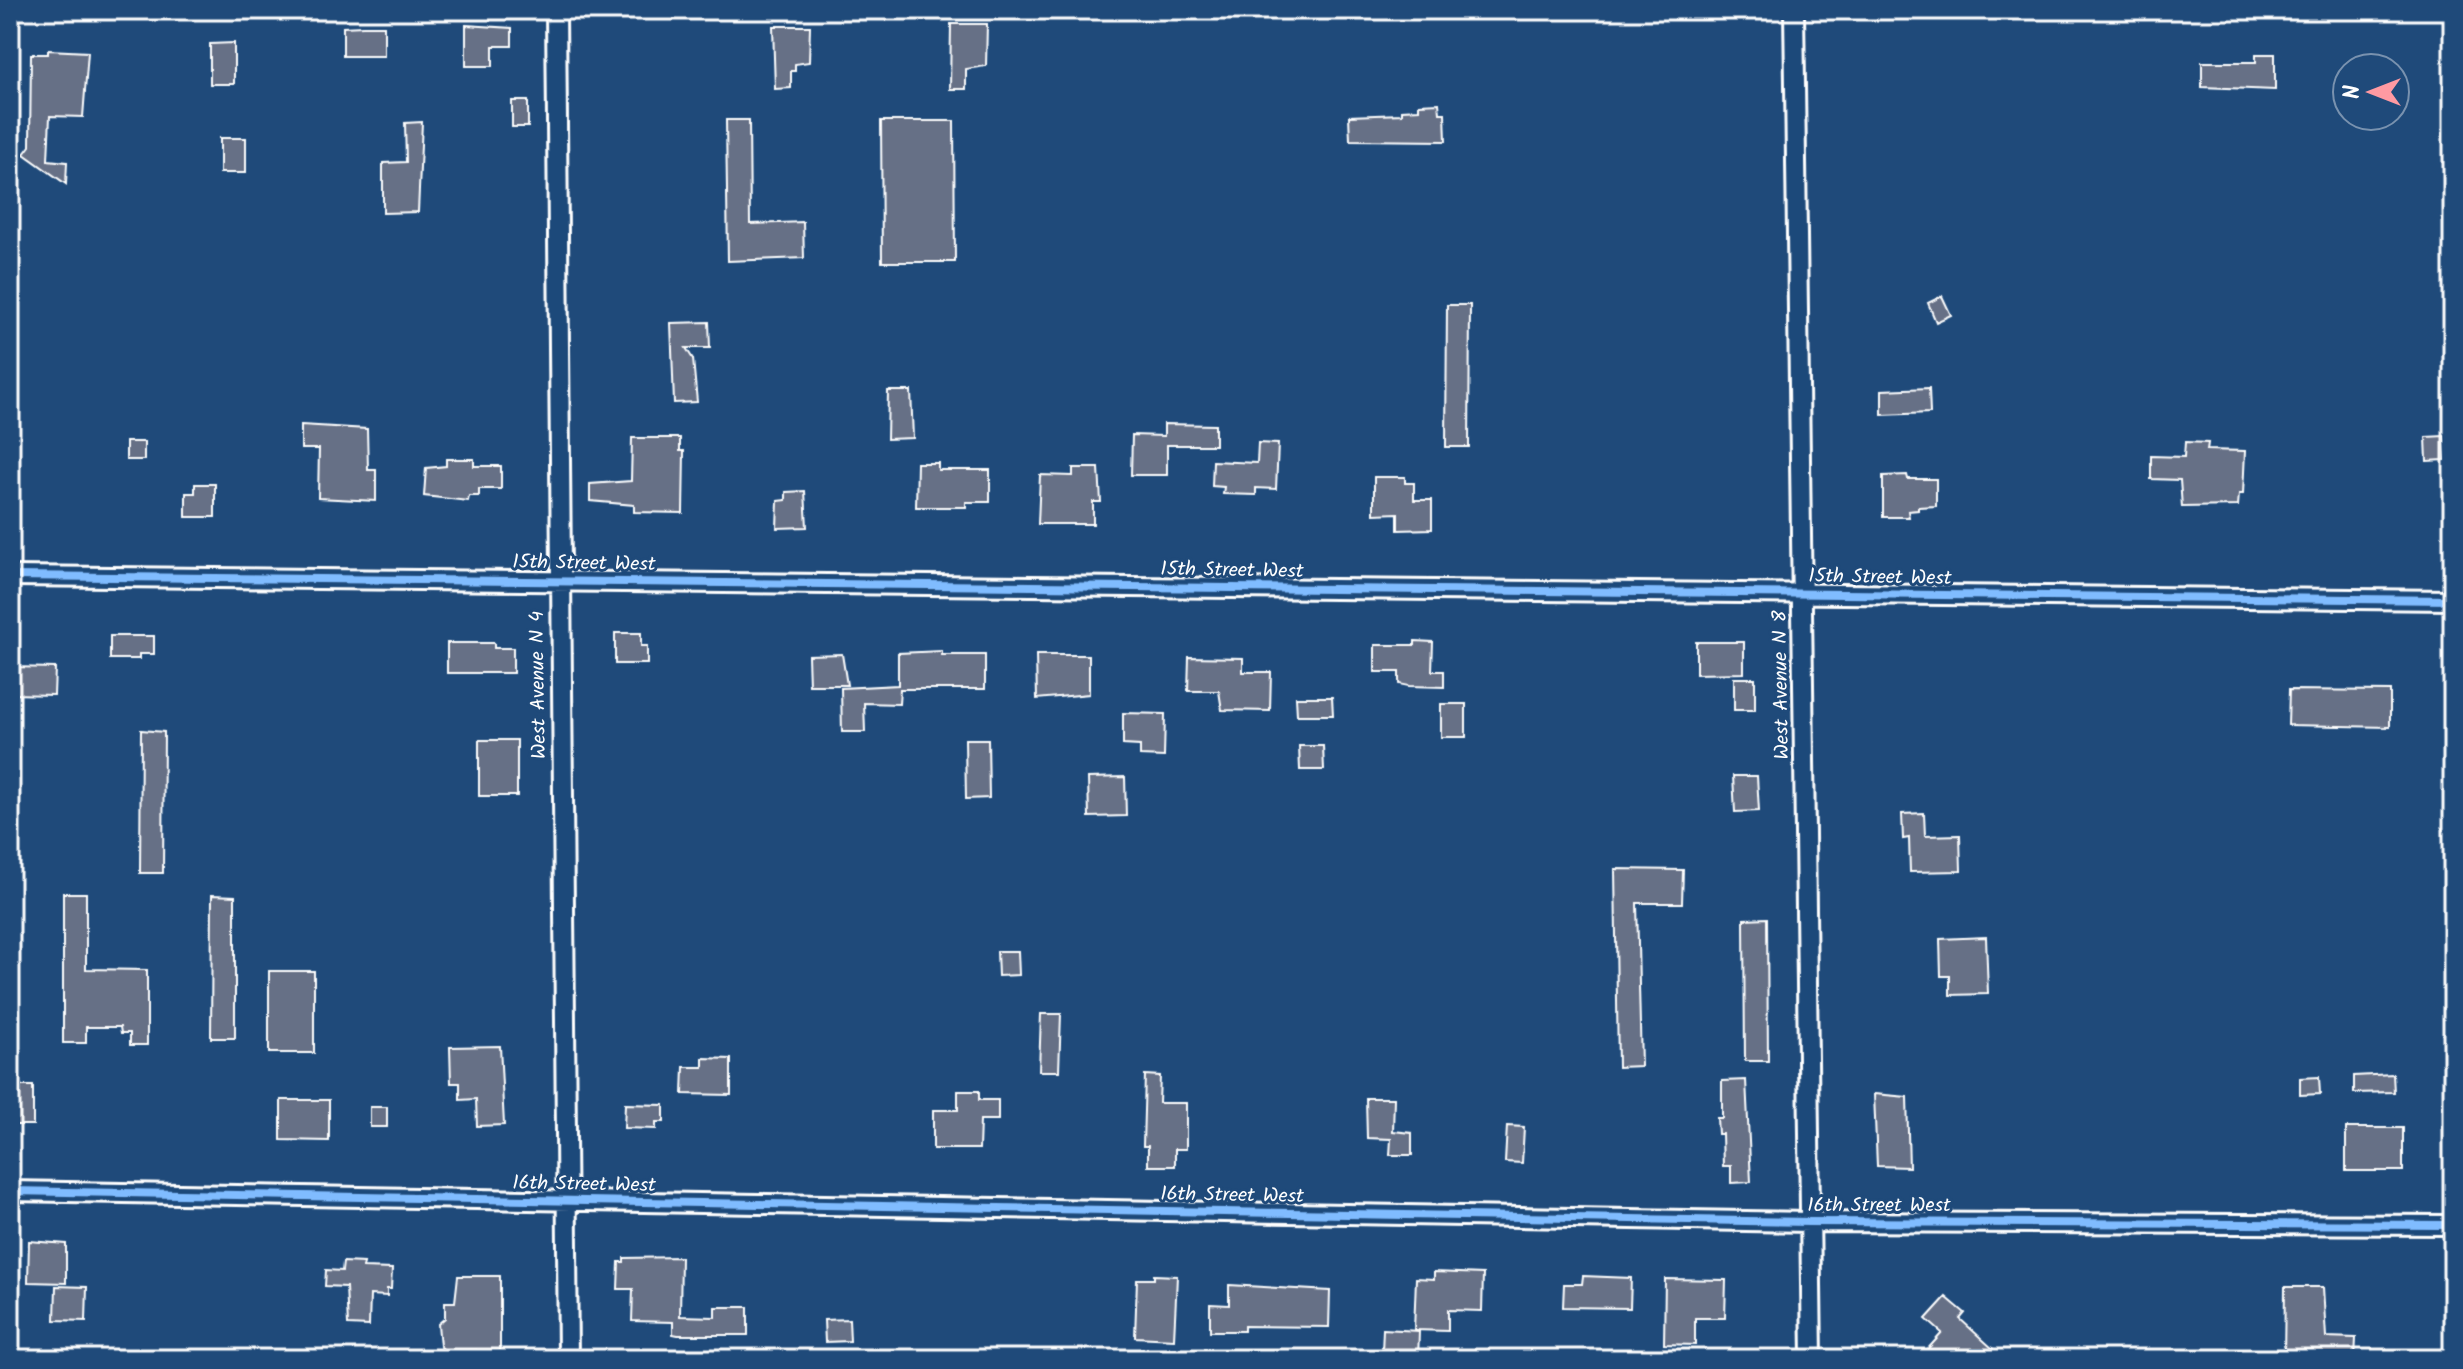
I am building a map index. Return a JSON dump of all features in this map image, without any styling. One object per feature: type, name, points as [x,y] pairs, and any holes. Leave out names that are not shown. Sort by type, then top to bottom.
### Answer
[{"type":"street","name":"West Avenue N 4","points":[[556,10],[568,1359]]},
{"type":"street","name":"West Avenue N 8","points":[[1794,10],[1812,1359]]},
{"type":"street","name":"15th Street West","points":[[10,576],[2453,600]]},
{"type":"street","name":"16th Street West","points":[[10,1191],[1809,1222],[2453,1225]]},
{"type":"building","points":[[951,24],[987,24],[986,66],[966,69],[966,89],[950,89]]},
{"type":"building","points":[[466,25],[512,28],[512,46],[493,46],[493,66],[466,66]]},
{"type":"building","points":[[384,26],[384,56],[343,56],[343,27]]},
{"type":"building","points":[[773,26],[810,26],[809,62],[795,64],[795,71],[791,71],[791,88],[775,89]]},
{"type":"building","points":[[234,43],[234,84],[210,84],[210,44]]},
{"type":"building","points":[[48,50],[88,52],[83,117],[50,116],[48,160],[67,162],[66,184],[24,154],[30,146],[31,54],[48,54]]},
{"type":"building","points":[[2256,54],[2275,54],[2275,90],[2202,87],[2202,62],[2256,62]]},
{"type":"building","points":[[512,101],[528,101],[528,127],[512,127]]},
{"type":"building","points":[[1439,103],[1440,113],[1445,113],[1446,141],[1350,140],[1349,116],[1402,114],[1402,110],[1419,109],[1419,104]]},
{"type":"building","points":[[726,120],[749,120],[750,224],[803,222],[804,258],[728,261]]},
{"type":"building","points":[[881,121],[954,121],[955,262],[882,262]]},
{"type":"building","points":[[422,122],[418,212],[383,213],[383,163],[406,162],[405,123]]},
{"type":"building","points":[[220,138],[246,138],[246,173],[220,173]]},
{"type":"building","points":[[1942,296],[1951,315],[1936,322],[1928,303]]},
{"type":"building","points":[[1447,305],[1470,305],[1469,447],[1446,447]]},
{"type":"building","points":[[709,322],[710,348],[686,348],[693,359],[697,402],[674,403],[671,323]]},
{"type":"building","points":[[1929,388],[1930,413],[1882,415],[1882,390]]},
{"type":"building","points":[[888,391],[911,391],[913,438],[887,439]]},
{"type":"building","points":[[1164,424],[1215,425],[1215,445],[1167,445],[1167,475],[1131,475],[1132,435],[1164,436]]},
{"type":"building","points":[[301,425],[367,429],[368,470],[376,470],[376,501],[318,498],[319,449],[301,449]]},
{"type":"building","points":[[2444,436],[2445,460],[2427,461],[2426,437]]},
{"type":"building","points":[[632,438],[680,438],[680,451],[684,451],[683,513],[634,512],[634,505],[590,501],[590,484],[631,481]]},
{"type":"building","points":[[126,442],[144,442],[144,460],[126,460]]},
{"type":"building","points":[[2185,442],[2208,443],[2207,450],[2245,451],[2243,494],[2239,494],[2238,506],[2182,507],[2180,480],[2151,479],[2151,456],[2184,457]]},
{"type":"building","points":[[1258,443],[1278,444],[1276,489],[1256,488],[1256,495],[1223,494],[1224,487],[1212,486],[1213,461],[1257,463]]},
{"type":"building","points":[[446,459],[474,459],[474,466],[501,466],[501,489],[479,489],[479,496],[469,496],[468,501],[424,496],[426,468],[446,466]]},
{"type":"building","points":[[917,463],[938,463],[938,470],[990,470],[990,502],[966,502],[966,507],[916,507]]},
{"type":"building","points":[[1073,468],[1099,468],[1101,502],[1093,502],[1093,524],[1038,524],[1040,475],[1073,476]]},
{"type":"building","points":[[1907,475],[1908,479],[1936,479],[1936,506],[1908,511],[1909,517],[1883,517],[1883,476]]},
{"type":"building","points":[[1374,477],[1405,477],[1405,483],[1414,483],[1414,500],[1432,500],[1432,529],[1398,530],[1398,513],[1374,514]]},
{"type":"building","points":[[195,484],[215,484],[215,517],[186,517],[186,493],[195,493]]},
{"type":"building","points":[[805,491],[807,527],[777,528],[778,501],[786,500],[786,492]]},
{"type":"building","points":[[615,633],[641,633],[641,646],[647,646],[647,664],[615,664]]},
{"type":"building","points":[[110,636],[154,636],[154,654],[139,654],[139,659],[110,659]]},
{"type":"building","points":[[1415,641],[1433,642],[1432,671],[1444,671],[1444,687],[1399,684],[1399,672],[1375,672],[1375,645],[1415,645]]},
{"type":"building","points":[[1696,642],[1744,642],[1744,673],[1696,674]]},
{"type":"building","points":[[447,643],[494,643],[494,648],[513,648],[513,673],[447,673]]},
{"type":"building","points":[[942,651],[942,655],[985,655],[985,689],[900,689],[899,704],[864,703],[865,732],[842,732],[841,688],[898,685],[898,653]]},
{"type":"building","points":[[842,654],[847,685],[809,685],[808,655]]},
{"type":"building","points":[[1036,655],[1089,655],[1089,694],[1037,699]]},
{"type":"building","points":[[1189,657],[1243,658],[1243,672],[1271,672],[1270,711],[1222,710],[1219,691],[1188,691]]},
{"type":"building","points":[[10,667],[55,668],[54,695],[10,694]]},
{"type":"building","points":[[1734,678],[1755,678],[1755,710],[1734,710]]},
{"type":"building","points":[[2289,690],[2390,691],[2390,727],[2288,725]]},
{"type":"building","points":[[1296,697],[1332,697],[1333,715],[1297,715]]},
{"type":"building","points":[[1441,704],[1466,704],[1466,737],[1441,737]]},
{"type":"building","points":[[1123,713],[1165,714],[1164,757],[1140,756],[1140,746],[1123,745]]},
{"type":"building","points":[[141,730],[164,732],[163,873],[140,873]]},
{"type":"building","points":[[965,739],[988,739],[989,798],[966,799]]},
{"type":"building","points":[[479,740],[517,740],[517,796],[479,796]]},
{"type":"building","points":[[1299,746],[1323,746],[1324,770],[1300,770]]},
{"type":"building","points":[[1733,776],[1757,776],[1759,811],[1735,812]]},
{"type":"building","points":[[1125,777],[1126,816],[1089,817],[1088,778]]},
{"type":"building","points":[[1924,813],[1925,836],[1960,835],[1961,871],[1910,872],[1909,838],[1903,839],[1902,814]]},
{"type":"building","points":[[1615,869],[1683,870],[1682,903],[1637,903],[1641,1066],[1618,1067]]},
{"type":"building","points":[[63,893],[86,893],[86,969],[147,970],[147,1045],[130,1045],[130,1033],[121,1033],[120,1027],[86,1027],[86,1043],[63,1043]]},
{"type":"building","points":[[212,895],[235,896],[235,1038],[211,1038]]},
{"type":"building","points":[[1767,918],[1768,1061],[1745,1061],[1744,919]]},
{"type":"building","points":[[1986,937],[1988,994],[1950,995],[1950,976],[1941,976],[1940,939]]},
{"type":"building","points":[[997,951],[1018,951],[1019,975],[998,976]]},
{"type":"building","points":[[269,971],[314,971],[314,1053],[269,1053]]},
{"type":"building","points":[[1041,1014],[1061,1014],[1059,1071],[1039,1071]]},
{"type":"building","points":[[500,1046],[504,1125],[477,1126],[476,1099],[460,1100],[460,1083],[451,1083],[450,1047]]},
{"type":"building","points":[[703,1058],[731,1059],[731,1095],[683,1094],[684,1067],[703,1067]]},
{"type":"building","points":[[2393,1074],[2394,1092],[2354,1093],[2354,1076]]},
{"type":"building","points":[[1145,1075],[1160,1076],[1159,1103],[1186,1103],[1186,1149],[1175,1149],[1175,1166],[1148,1166],[1148,1146],[1143,1146]]},
{"type":"building","points":[[2319,1077],[2320,1094],[2300,1095],[2300,1078]]},
{"type":"building","points":[[1746,1080],[1751,1182],[1731,1183],[1731,1166],[1723,1166],[1722,1134],[1718,1134],[1717,1118],[1722,1118],[1722,1081]]},
{"type":"building","points":[[13,1086],[33,1086],[33,1125],[10,1125],[10,1091]]},
{"type":"building","points":[[958,1091],[979,1091],[979,1100],[998,1100],[998,1120],[980,1120],[979,1149],[933,1149],[933,1110],[958,1110]]},
{"type":"building","points":[[1874,1094],[1907,1097],[1909,1167],[1877,1166]]},
{"type":"building","points":[[1366,1098],[1394,1098],[1393,1131],[1412,1133],[1412,1155],[1390,1155],[1391,1139],[1367,1138]]},
{"type":"building","points":[[281,1100],[329,1100],[329,1141],[281,1140]]},
{"type":"building","points":[[625,1104],[664,1105],[664,1122],[656,1122],[656,1129],[624,1128]]},
{"type":"building","points":[[370,1107],[387,1107],[387,1127],[370,1127]]},
{"type":"building","points":[[1507,1126],[1524,1127],[1522,1163],[1505,1162]]},
{"type":"building","points":[[2346,1128],[2403,1128],[2403,1171],[2346,1171]]},
{"type":"building","points":[[29,1241],[66,1244],[66,1283],[28,1282]]},
{"type":"building","points":[[681,1257],[680,1316],[715,1317],[715,1307],[748,1307],[748,1335],[678,1335],[673,1334],[673,1322],[632,1321],[633,1289],[618,1289],[619,1262],[624,1262],[624,1258]]},
{"type":"building","points":[[343,1262],[364,1263],[363,1268],[392,1269],[391,1289],[387,1289],[387,1296],[370,1295],[369,1326],[348,1325],[346,1287],[325,1286],[326,1270],[342,1271]]},
{"type":"building","points":[[1434,1272],[1483,1274],[1482,1311],[1448,1310],[1448,1331],[1414,1330],[1416,1278],[1434,1279]]},
{"type":"building","points":[[1154,1275],[1177,1276],[1174,1339],[1135,1337],[1137,1279],[1154,1279]]},
{"type":"building","points":[[458,1276],[500,1276],[500,1359],[475,1359],[476,1350],[445,1351],[440,1346],[438,1324],[445,1318],[445,1302],[455,1302]]},
{"type":"building","points":[[1583,1276],[1631,1278],[1630,1308],[1563,1307],[1564,1284],[1582,1284]]},
{"type":"building","points":[[1665,1279],[1726,1280],[1725,1318],[1695,1318],[1695,1345],[1664,1344]]},
{"type":"building","points":[[1229,1285],[1330,1291],[1329,1327],[1244,1326],[1244,1331],[1210,1331],[1210,1304],[1229,1305]]},
{"type":"building","points":[[56,1286],[87,1287],[86,1321],[55,1320]]},
{"type":"building","points":[[2285,1287],[2323,1287],[2326,1337],[2356,1338],[2355,1359],[2284,1359]]},
{"type":"building","points":[[1946,1297],[1965,1313],[1960,1319],[1993,1349],[1984,1359],[1933,1359],[1925,1352],[1942,1333],[1926,1319]]},
{"type":"building","points":[[849,1319],[850,1341],[825,1342],[824,1320]]},
{"type":"building","points":[[1383,1329],[1419,1331],[1418,1359],[1399,1359],[1399,1353],[1382,1352]]},
{"type":"cycle path","points":[[10,576],[2453,600]]},
{"type":"cycle path","points":[[10,1191],[1809,1222],[2453,1225]]}]
